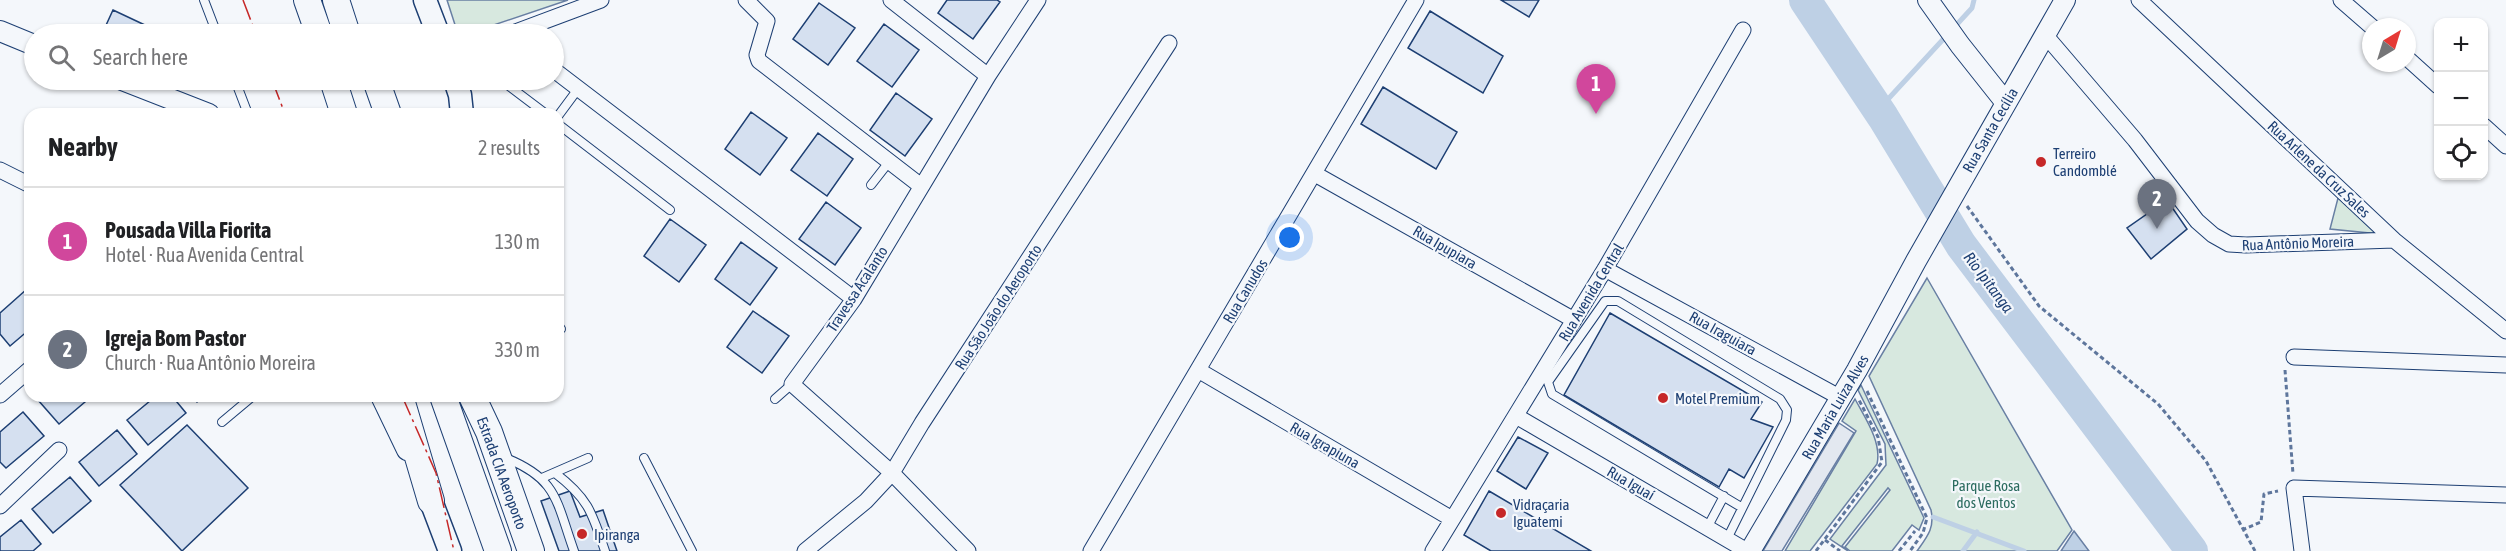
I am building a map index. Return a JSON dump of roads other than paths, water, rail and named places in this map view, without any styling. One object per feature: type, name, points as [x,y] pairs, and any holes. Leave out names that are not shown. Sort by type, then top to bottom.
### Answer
[{"type":"highway","points":[[307,0],[315,24]]},
{"type":"highway","points":[[336,0],[344,24]]},
{"type":"highway","points":[[349,0],[357,24]]},
{"type":"highway","points":[[336,90],[342,108]]},
{"type":"highway","points":[[365,90],[371,108]]},
{"type":"highway","points":[[379,90],[386,108]]},
{"type":"highway","points":[[402,402],[431,501]]},
{"type":"highway","name":"Estrada CIA Aeroporto","points":[[445,402],[498,551]]},
{"type":"highway","name":"Estrada CIA Aeroporto","points":[[475,402],[493,443],[531,551]]},
{"type":"highway","points":[[483,402],[493,443]]},
{"type":"main road","points":[[425,0],[434,24]]},
{"type":"main road","points":[[458,90],[461,108]]},
{"type":"main road","points":[[431,501],[450,551]]},
{"type":"street","points":[[537,24],[601,0]]},
{"type":"street","points":[[746,0],[767,21],[757,55],[759,61],[921,186]]},
{"type":"street","points":[[891,0],[988,76]]},
{"type":"street","name":"Travessa Acalanto","points":[[792,384],[854,299],[988,76],[1038,0]]},
{"type":"street","name":"Rua Canudos","points":[[1091,551],[1416,0]]},
{"type":"street","points":[[1928,0],[1960,45],[2006,102]]},
{"type":"street","name":"Rua Santa Cecília","points":[[1916,261],[2065,0]]},
{"type":"street","name":"Rua Arlene da Cruz Sales","points":[[2139,0],[2394,240],[2506,331]]},
{"type":"street","points":[[2341,0],[2362,18]]},
{"type":"street","name":"Rua Avenida Central","points":[[1433,551],[1605,268],[1743,30]]},
{"type":"street","points":[[0,31],[24,41]]},
{"type":"street","name":"Rua Antônio Moreira","points":[[2046,36],[2135,140],[2197,221],[2213,235],[2229,244],[2246,245],[2394,240]]},
{"type":"street","name":"Rua São João do Aeroporto","points":[[805,551],[866,501],[892,473],[928,413],[1169,43]]},
{"type":"street","points":[[2416,66],[2434,82]]},
{"type":"street","points":[[564,78],[854,299]]},
{"type":"street","points":[[148,90],[194,108]]},
{"type":"street","points":[[2488,130],[2506,146]]},
{"type":"street","points":[[0,170],[24,182]]},
{"type":"street","name":"Rua Ipupiara","points":[[1315,174],[1574,320]]},
{"type":"street","name":"Rua Maria Luiza Alves","points":[[1749,551],[1848,394],[1857,370],[1916,261]]},
{"type":"street","name":"Rua Iraguiara","points":[[1605,268],[1848,394]]},
{"type":"street","points":[[2294,357],[2506,365]]},
{"type":"street","name":"Rua Igrapiuna","points":[[1198,370],[1452,519]]},
{"type":"street","points":[[0,395],[24,374]]},
{"type":"street","points":[[792,384],[892,473],[968,551]]},
{"type":"street","points":[[384,402],[431,501]]},
{"type":"street","name":"Rua Iguaí","points":[[1516,416],[1749,551]]},
{"type":"street","points":[[0,506],[59,450]]},
{"type":"street","points":[[2302,551],[2294,488],[2506,495]]},
{"type":"lane","points":[[204,0],[213,24]]},
{"type":"lane","points":[[564,108],[578,89]]},
{"type":"lane","points":[[239,90],[246,108]]},
{"type":"lane","points":[[514,90],[538,108]]},
{"type":"lane","points":[[564,129],[670,210]]},
{"type":"lane","points":[[871,185],[889,162]]},
{"type":"lane","points":[[1727,539],[1786,420],[1787,410],[1783,401],[1617,301],[1605,301],[1548,382],[1549,390],[1555,397],[1741,507]]},
{"type":"lane","points":[[775,399],[792,384]]},
{"type":"lane","points":[[222,422],[246,402]]},
{"type":"lane","points":[[493,443],[542,478],[552,489],[574,551]]},
{"type":"lane","points":[[542,478],[588,458]]},
{"type":"lane","points":[[644,458],[692,551]]},
{"type":"lane","points":[[555,473],[573,487],[588,504],[605,551]]},
{"type":"lane","points":[[1707,528],[1724,496]]},
{"type":"water","points":[[2074,531],[2089,551],[2061,551]]},
{"type":"waterway","name":"Rio Ipitanga","points":[[1805,0],[1883,117],[1961,245],[2192,551]]},
{"type":"waterway","points":[[1878,110],[1972,8],[1974,0]]},
{"type":"waterway","points":[[1933,517],[2024,551]]},
{"type":"waterway","points":[[1963,551],[1977,532]]},
{"type":"place","name":"Pousada Villa Fiorita","points":[[1596,114]]},
{"type":"place","name":"Terreiro Candomblé","points":[[2041,162]]},
{"type":"place","name":"Igreja Bom Pastor","points":[[2157,229]]},
{"type":"place","name":"Motel Premium","points":[[1663,398]]},
{"type":"place","name":"Vidraçaria Iguatemi","points":[[1501,513]]},
{"type":"place","name":"Ipiranga","points":[[582,534]]},
{"type":"park label","name":"Parque Rosa dos Ventos","points":[[1986,494]]}]
